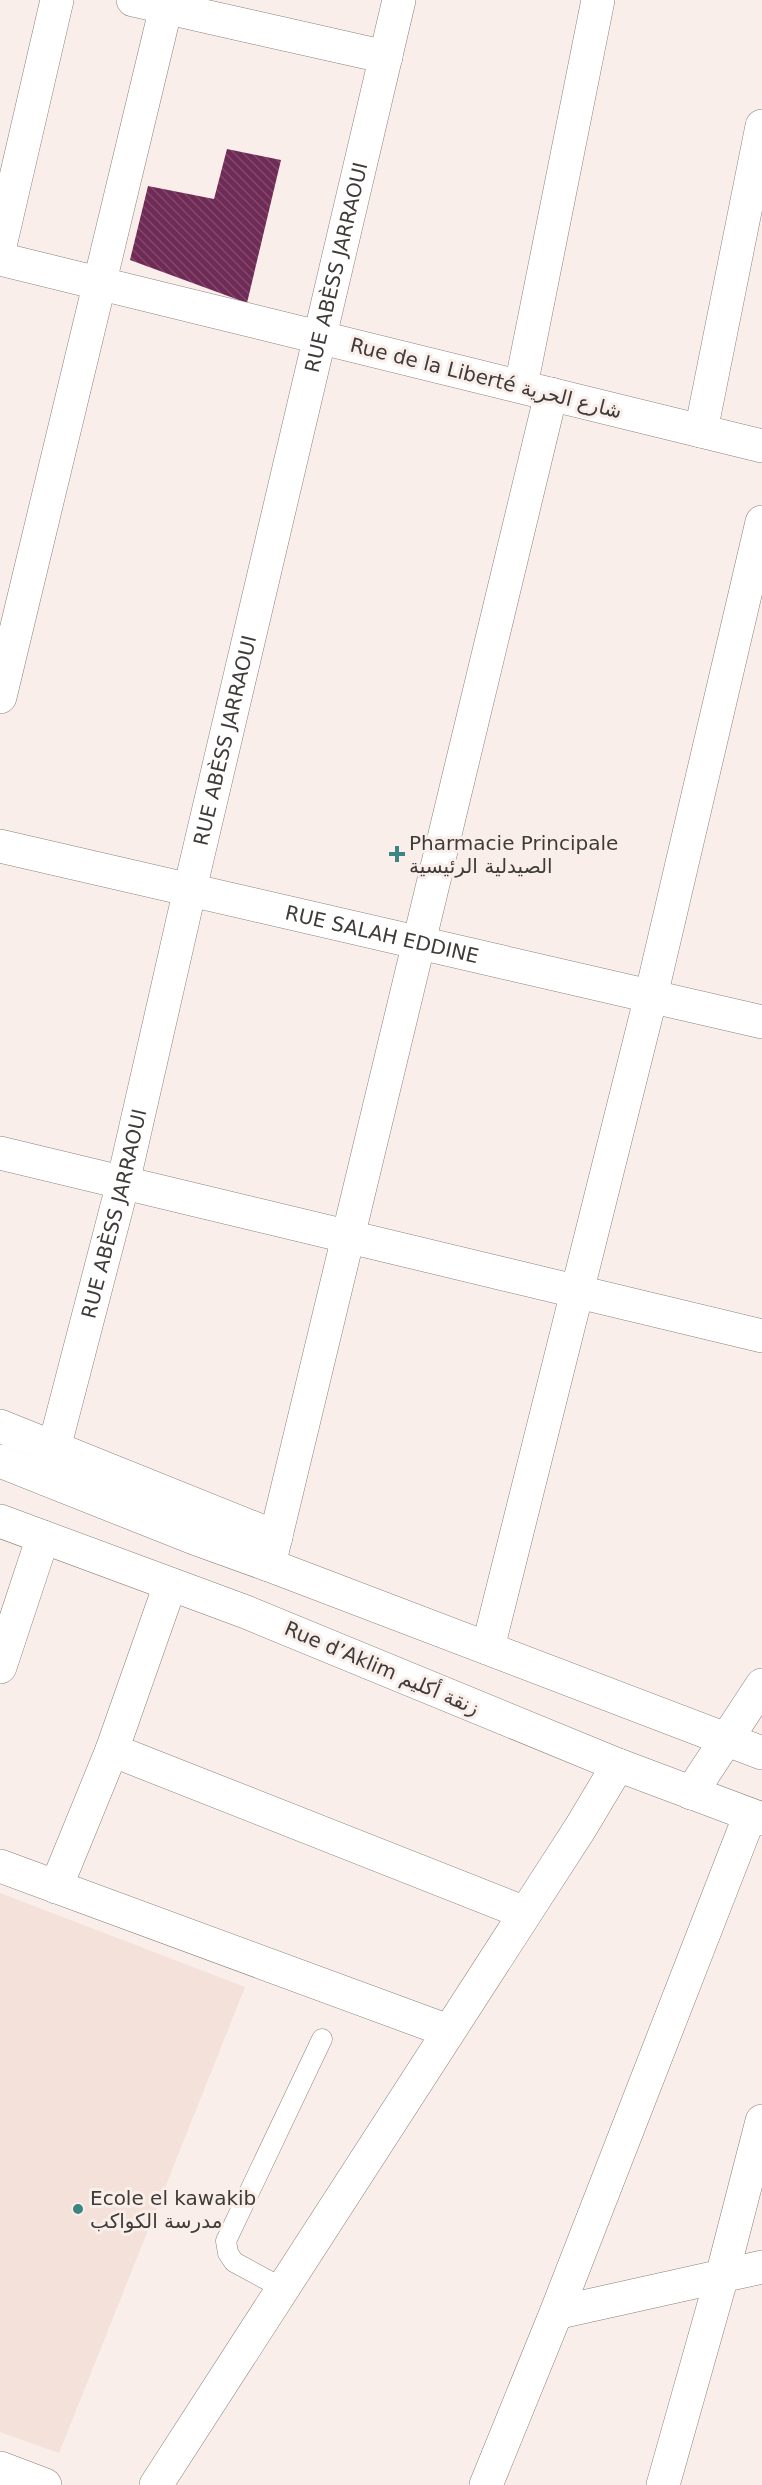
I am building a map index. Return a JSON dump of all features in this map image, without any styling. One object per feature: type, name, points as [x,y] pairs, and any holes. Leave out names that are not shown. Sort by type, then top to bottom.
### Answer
[{"type":"street","points":[[0,246],[57,0]]},
{"type":"street","points":[[132,0],[386,57]]},
{"type":"street","name":"RUE ABÈSS JARRAOUI","points":[[46,1479],[123,1183],[399,0]]},
{"type":"street","points":[[273,1551],[419,942],[536,390],[598,0]]},
{"type":"street","points":[[0,697],[166,8]]},
{"type":"street","points":[[701,431],[759,162],[762,126]]},
{"type":"street","name":"Rue de la Liberté شارع الحرية","points":[[0,259],[762,446]]},
{"type":"street","points":[[488,1648],[651,996],[762,522]]},
{"type":"street","name":"RUE SALAH EDDINE","points":[[0,846],[762,1022]]},
{"type":"street","points":[[0,1153],[762,1336]]},
{"type":"street","points":[[0,1426],[54,1448],[273,1551],[488,1648],[762,1753]]},
{"type":"street","points":[[0,1461],[194,1538],[273,1551]]},
{"type":"street","name":"Rue d’Aklim زنقة أكليم","points":[[0,1521],[246,1612],[618,1765],[756,1817]]},
{"type":"street","points":[[0,1667],[43,1537]]},
{"type":"street","points":[[56,1887],[112,1750],[170,1585]]},
{"type":"street","points":[[691,1792],[762,1685]]},
{"type":"street","points":[[112,1750],[525,1913]]},
{"type":"street","points":[[156,2485],[581,1827],[618,1765]]},
{"type":"street","points":[[486,2485],[756,1817]]},
{"type":"street","points":[[0,1866],[448,2031]]},
{"type":"street","points":[[663,2485],[722,2276],[762,2121]]},
{"type":"street","points":[[556,2313],[762,2267]]},
{"type":"street","points":[[0,2468],[45,2485]]},
{"type":"lane","points":[[282,2288],[234,2262],[228,2253],[226,2241],[322,2039]]},
{"type":"shaded area","name":"Ecole el kawakib مدرسة الكواكب","points":[[0,1893],[245,1987],[59,2453],[0,2432]]},
{"type":"building","points":[[227,149],[281,160],[247,303],[130,260],[148,186],[214,199]]},
{"type":"place","name":"Pharmacie Principale الصيدلية الرئيسية","points":[[397,854]]},
{"type":"place","name":"Ecole el kawakib مدرسة الكواكب","points":[[78,2209]]}]
